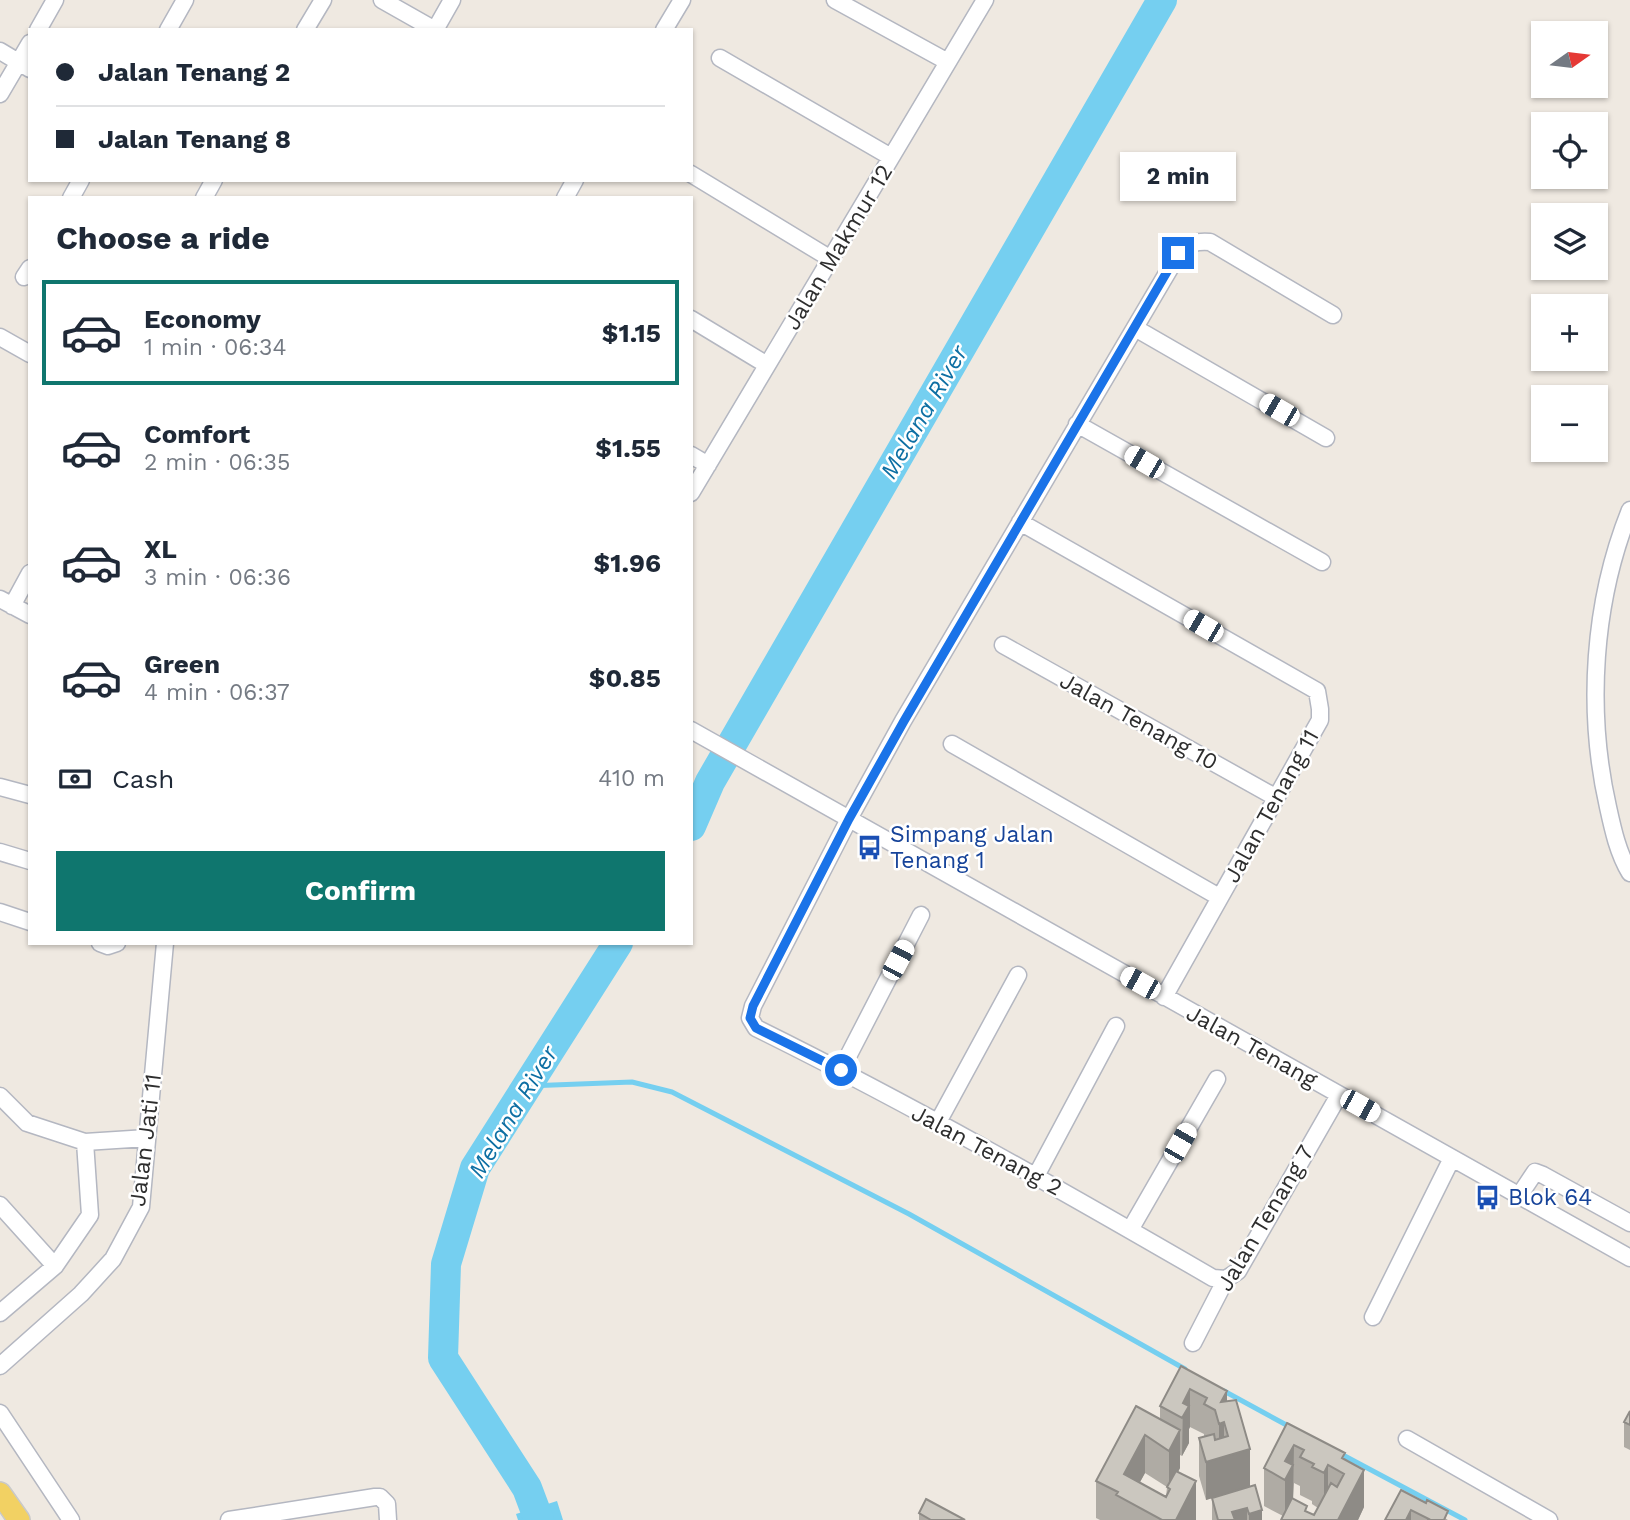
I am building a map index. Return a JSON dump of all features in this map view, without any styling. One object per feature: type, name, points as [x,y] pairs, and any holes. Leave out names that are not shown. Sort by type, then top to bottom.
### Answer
[{"type":"main road","points":[[0,1493],[19,1520]]},
{"type":"street","points":[[39,28],[55,0]]},
{"type":"street","points":[[169,28],[185,0]]},
{"type":"street","points":[[305,28],[323,0]]},
{"type":"street","points":[[382,0],[431,28]]},
{"type":"street","points":[[436,28],[452,0]]},
{"type":"street","points":[[665,28],[682,0]]},
{"type":"street","points":[[835,0],[948,62]]},
{"type":"street","name":"Jalan Makmur 12","points":[[693,491],[985,0]]},
{"type":"street","points":[[0,51],[24,66],[0,94]]},
{"type":"street","points":[[720,58],[891,157]]},
{"type":"street","points":[[693,175],[831,259]]},
{"type":"street","points":[[849,819],[947,645],[1178,253],[1188,244],[1210,242],[1333,315]]},
{"type":"street","points":[[693,320],[767,365]]},
{"type":"street","points":[[1135,328],[1326,438]]},
{"type":"street","points":[[0,337],[28,353]]},
{"type":"street","points":[[1077,424],[1322,562]]},
{"type":"street","points":[[693,456],[708,465]]},
{"type":"street","points":[[1630,510],[1616,545],[1602,612],[1596,704],[1596,729],[1604,791],[1614,836],[1630,873]]},
{"type":"street","name":"Jalan Tenang 11","points":[[1020,522],[1317,691],[1320,720],[1164,997]]},
{"type":"street","points":[[28,575],[6,602],[28,614]]},
{"type":"street","name":"Jalan Tenang 10","points":[[1003,645],[1275,797]]},
{"type":"street","name":"Jalan Tenang","points":[[693,731],[1630,1258]]},
{"type":"street","points":[[952,744],[1220,897]]},
{"type":"street","points":[[0,786],[28,794]]},
{"type":"street","name":"Jalan Tenang 2","points":[[849,819],[753,1006],[750,1018],[756,1028],[841,1070],[1036,1176],[1213,1278],[1226,1279]]},
{"type":"street","points":[[0,852],[28,860]]},
{"type":"street","points":[[0,912],[28,921]]},
{"type":"street","points":[[841,1070],[921,915]]},
{"type":"street","name":"Jalan Jati 11","points":[[0,1366],[81,1294],[113,1259],[141,1207],[165,945]]},
{"type":"street","points":[[937,1124],[1018,975]]},
{"type":"street","points":[[1036,1176],[1116,1026]]},
{"type":"street","points":[[1130,1230],[1217,1079]]},
{"type":"street","name":"Jalan Tenang 7","points":[[1193,1343],[1226,1279],[1238,1271],[1339,1095]]},
{"type":"street","points":[[0,1096],[27,1122],[85,1142],[148,1138]]},
{"type":"street","points":[[0,1313],[55,1266],[90,1215],[85,1142]]},
{"type":"street","points":[[1373,1317],[1452,1158]]},
{"type":"street","points":[[1519,1196],[1535,1172],[1544,1174],[1630,1223]]},
{"type":"street","points":[[0,1205],[55,1266]]},
{"type":"street","points":[[0,1413],[71,1520]]},
{"type":"street","points":[[1406,1439],[1549,1520]]},
{"type":"street","points":[[229,1520],[374,1497],[380,1497],[387,1504],[388,1520]]},
{"type":"water","points":[[557,1501],[563,1520],[518,1520],[516,1514]]},
{"type":"building","points":[[1181,1366],[1227,1391],[1221,1402],[1236,1400],[1250,1449],[1206,1462],[1199,1438],[1214,1434],[1215,1440],[1228,1436],[1224,1422],[1219,1424],[1215,1410],[1204,1404],[1207,1398],[1190,1389],[1183,1403],[1189,1406],[1182,1418],[1160,1406]]},
{"type":"building","points":[[1136,1406],[1180,1430],[1169,1451],[1145,1435],[1124,1474],[1166,1497],[1170,1489],[1167,1487],[1176,1471],[1196,1481],[1176,1520],[1162,1520],[1096,1481]]},
{"type":"building","points":[[1630,1411],[1630,1425],[1624,1422]]},
{"type":"building","points":[[1287,1423],[1345,1453],[1342,1458],[1364,1470],[1338,1520],[1281,1520],[1292,1498],[1307,1506],[1305,1511],[1314,1515],[1331,1483],[1337,1487],[1344,1474],[1328,1465],[1324,1473],[1312,1467],[1314,1464],[1300,1457],[1304,1450],[1294,1445],[1285,1461],[1293,1465],[1285,1480],[1264,1468]]},
{"type":"building","points":[[1255,1485],[1262,1510],[1249,1514],[1247,1508],[1232,1512],[1235,1520],[1218,1520],[1212,1498]]},
{"type":"building","points":[[1401,1490],[1448,1511],[1444,1520],[1428,1520],[1411,1510],[1406,1520],[1385,1520]]},
{"type":"building","points":[[926,1499],[965,1520],[931,1520],[919,1513]]},
{"type":"waterway","name":"Melana River","points":[[693,821],[710,782],[1162,0]]},
{"type":"waterway","name":"Melana River","points":[[539,1520],[527,1488],[443,1358],[446,1264],[475,1168],[617,945]]},
{"type":"waterway","points":[[527,1086],[632,1082],[672,1092],[909,1214],[1185,1369]]},
{"type":"waterway","points":[[1224,1391],[1292,1428]]},
{"type":"waterway","points":[[1341,1454],[1465,1520]]},
{"type":"place","name":"Simpang Jalan Tenang 1","points":[[870,847]]},
{"type":"place","name":"Blok 64","points":[[1488,1197]]},
{"type":"route","points":[[841,1070],[756,1028],[750,1018],[753,1006],[849,819],[904,721],[1178,253]]}]
